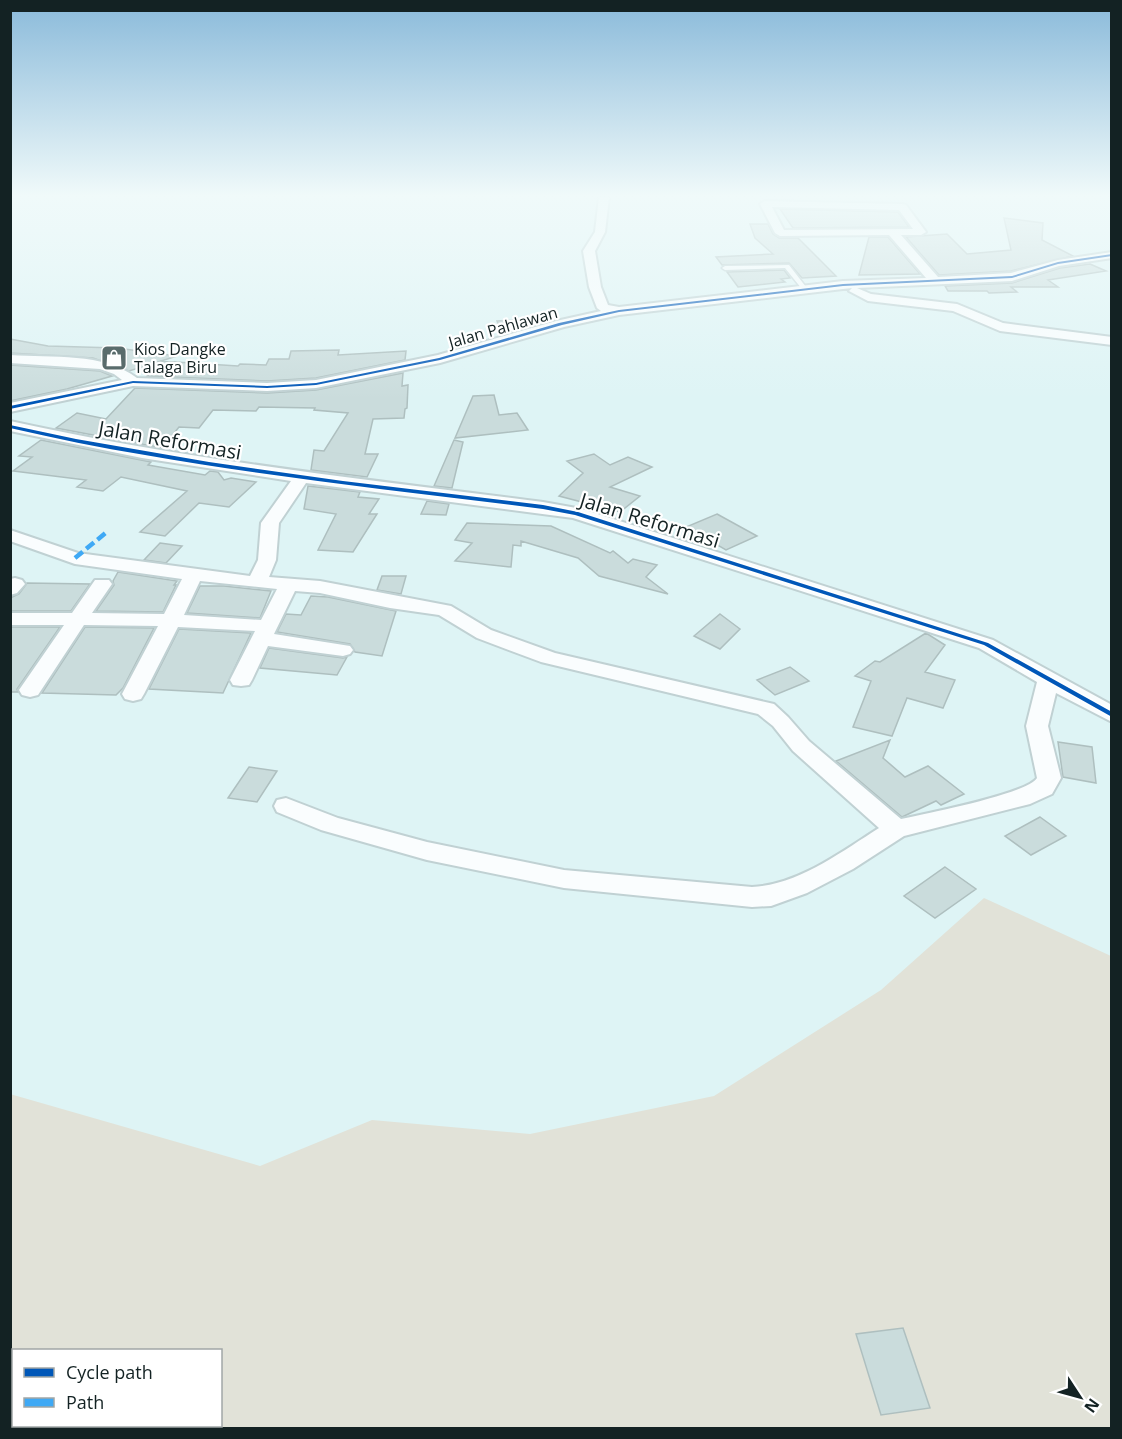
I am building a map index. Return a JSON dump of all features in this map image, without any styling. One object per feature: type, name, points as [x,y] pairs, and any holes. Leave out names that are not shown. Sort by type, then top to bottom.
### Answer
[{"type":"street","points":[[591,264],[595,287],[603,308],[619,311]]},
{"type":"street","points":[[920,264],[935,281]]},
{"type":"street","name":"Jalan Pahlawan","points":[[10,408],[133,382],[267,387],[316,384],[440,359],[561,324],[619,311],[804,288],[1012,277],[1054,264]]},
{"type":"street","points":[[843,285],[868,297],[937,303],[957,308],[1000,327],[1112,341]]},
{"type":"street","points":[[10,359],[102,365],[119,370],[133,382]]},
{"type":"street","name":"Jalan Reformasi","points":[[10,426],[48,435],[238,469],[576,513],[986,644],[1112,715]]},
{"type":"street","points":[[257,582],[267,560],[270,523],[302,476]]},
{"type":"street","points":[[10,535],[75,558],[194,575],[320,587],[390,602],[444,610],[484,634],[548,658],[766,710],[776,715],[795,739],[847,788],[896,829]]},
{"type":"street","points":[[133,694],[194,575]]},
{"type":"street","points":[[30,690],[102,584]]},
{"type":"street","points":[[241,680],[289,584]]},
{"type":"street","points":[[10,619],[170,620],[265,633],[343,650]]},
{"type":"street","points":[[286,806],[330,824],[427,851],[564,879],[752,897],[771,896],[798,886],[844,862],[896,829],[1027,796],[1043,789],[1049,778],[1037,726],[1049,679]]},
{"type":"lane","points":[[725,268],[787,266],[804,288]]},
{"type":"shaded area","points":[[984,898],[1111,956],[1111,1428],[11,1428],[10,1094],[260,1166],[372,1120],[530,1134],[714,1096],[881,990]]},
{"type":"building","points":[[790,264],[824,264],[836,276],[802,278]]},
{"type":"building","points":[[862,264],[911,264],[920,274],[859,275]]},
{"type":"building","points":[[930,264],[1039,264],[1011,271],[939,275]]},
{"type":"building","points":[[1090,264],[1106,271],[1048,280],[1058,287],[1011,287],[1017,292],[948,291],[945,286],[1012,283],[1060,268]]},
{"type":"building","points":[[784,270],[790,278],[781,279],[785,282],[738,287],[727,272]]},
{"type":"building","points":[[516,320],[522,328],[502,334],[497,321]]},
{"type":"building","points":[[10,339],[48,346],[117,348],[177,356],[129,371],[93,358],[10,353]]},
{"type":"building","points":[[339,350],[338,355],[406,351],[405,360],[316,378],[267,381],[147,376],[161,361],[238,366],[240,364],[266,365],[269,359],[289,359],[291,351]]},
{"type":"building","points":[[10,365],[100,371],[112,376],[67,389],[10,401]]},
{"type":"building","points":[[403,373],[402,386],[408,385],[404,418],[373,419],[365,454],[378,454],[367,477],[311,470],[314,450],[324,451],[348,413],[314,410],[315,408],[259,407],[256,411],[213,410],[199,428],[179,427],[162,448],[56,428],[77,413],[106,419],[135,388],[267,393],[316,390]]},
{"type":"building","points":[[494,395],[499,415],[517,413],[528,430],[455,438],[473,396]]},
{"type":"building","points":[[41,440],[151,462],[148,465],[205,475],[210,471],[218,472],[224,480],[231,478],[256,482],[229,507],[199,503],[165,536],[140,532],[187,491],[121,477],[103,491],[77,487],[86,480],[13,471],[32,457],[19,456]]},
{"type":"building","points":[[454,440],[463,442],[452,488],[434,486]]},
{"type":"building","points":[[594,454],[610,465],[628,457],[652,467],[610,487],[640,496],[620,512],[559,496],[583,473],[567,461]]},
{"type":"building","points":[[308,486],[360,492],[358,497],[379,499],[369,514],[377,514],[353,552],[318,550],[336,514],[304,509]]},
{"type":"building","points":[[427,501],[449,504],[446,515],[421,514]]},
{"type":"building","points":[[717,514],[757,536],[726,550],[686,527]]},
{"type":"building","points":[[467,523],[551,526],[610,553],[613,551],[628,563],[633,559],[657,565],[646,577],[668,594],[599,576],[578,558],[521,541],[521,546],[513,545],[511,567],[455,561],[472,543],[455,540]]},
{"type":"building","points":[[160,543],[182,546],[166,563],[144,560]]},
{"type":"building","points":[[118,572],[177,581],[163,612],[96,611],[114,585],[113,581]]},
{"type":"building","points":[[382,576],[406,576],[401,594],[377,590]]},
{"type":"building","points":[[27,583],[90,584],[71,611],[10,611],[10,598],[19,594]]},
{"type":"building","points":[[200,586],[271,591],[260,618],[187,613]]},
{"type":"building","points":[[311,596],[328,597],[396,611],[382,656],[355,652],[350,644],[277,632],[286,614],[301,615]]},
{"type":"building","points":[[720,614],[740,629],[720,649],[694,636]]},
{"type":"building","points":[[10,627],[60,627],[17,689],[18,692],[10,692]]},
{"type":"building","points":[[85,627],[154,628],[123,688],[116,695],[42,693]]},
{"type":"building","points":[[179,629],[251,633],[223,693],[149,689]]},
{"type":"building","points":[[926,633],[945,645],[925,672],[955,680],[943,708],[907,698],[892,736],[853,727],[871,681],[855,676],[875,661],[880,662]]},
{"type":"building","points":[[269,648],[347,657],[337,675],[260,668]]},
{"type":"building","points":[[790,667],[809,681],[775,695],[757,680]]},
{"type":"building","points":[[890,740],[883,758],[905,777],[928,766],[964,794],[941,805],[936,801],[902,817],[836,761]]},
{"type":"building","points":[[1058,742],[1092,747],[1096,783],[1063,777]]},
{"type":"building","points":[[249,767],[277,771],[257,802],[228,798]]},
{"type":"building","points":[[1040,817],[1066,836],[1031,855],[1005,836]]},
{"type":"building","points":[[945,867],[976,889],[935,918],[904,896]]},
{"type":"building","points":[[903,1328],[930,1408],[881,1415],[856,1334]]},
{"type":"marked path","points":[[75,558],[108,531]]},
{"type":"cycle path","points":[[10,408],[133,382],[267,387],[316,384],[440,359],[561,324],[619,311],[843,285],[1012,277],[1054,264]]},
{"type":"cycle path","points":[[10,426],[76,441],[209,464],[576,513],[986,644],[1112,715]]},
{"type":"place","name":"Kios Dangke Talaga Biru","points":[[114,358]]}]
